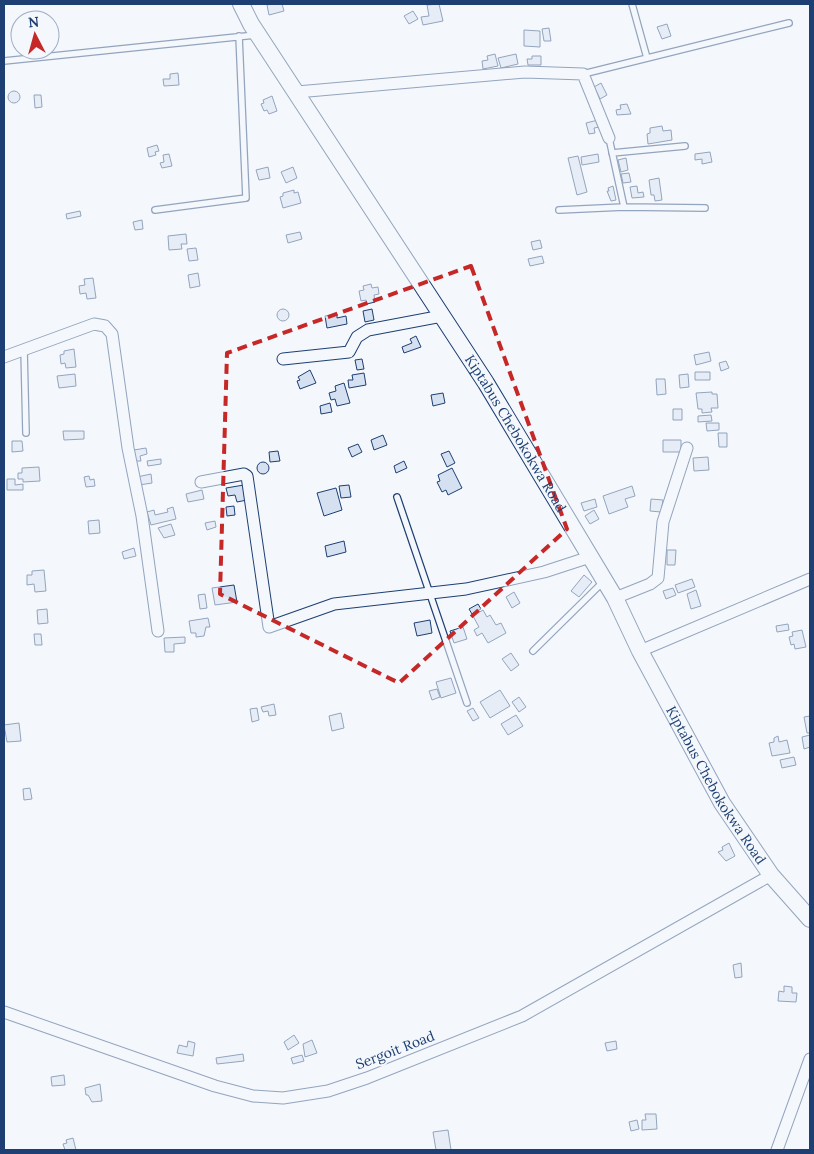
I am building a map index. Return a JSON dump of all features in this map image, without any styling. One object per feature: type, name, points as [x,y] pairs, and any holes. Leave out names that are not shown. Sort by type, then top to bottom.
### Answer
[{"type":"street","name":"Kiptabus Chebokokwa Road","points":[[241,4],[258,34],[486,383],[615,598],[640,651],[722,803],[770,875],[810,919]]},
{"type":"street","points":[[296,92],[525,72],[583,74],[609,138]]},
{"type":"street","points":[[283,359],[349,352],[360,333],[442,316]]},
{"type":"street","points":[[4,357],[94,324],[105,326],[112,334],[128,448],[142,516],[158,631]]},
{"type":"street","points":[[615,598],[650,584],[658,578],[663,522],[687,448]]},
{"type":"street","points":[[201,482],[244,474],[247,476],[269,627],[334,604],[466,589],[544,572],[590,557]]},
{"type":"street","points":[[640,651],[810,578]]},
{"type":"street","name":"Sergoit Road","points":[[4,1012],[215,1086],[253,1096],[283,1098],[328,1091],[367,1078],[522,1016],[770,875]]},
{"type":"street","points":[[777,1150],[810,1059]]},
{"type":"lane","points":[[632,4],[647,58]]},
{"type":"lane","points":[[583,74],[789,23]]},
{"type":"lane","points":[[4,61],[258,34]]},
{"type":"lane","points":[[155,210],[246,198],[239,36]]},
{"type":"lane","points":[[609,138],[624,207]]},
{"type":"lane","points":[[612,153],[685,146]]},
{"type":"lane","points":[[559,210],[624,207],[705,208]]},
{"type":"lane","points":[[24,349],[26,433]]},
{"type":"lane","points":[[398,497],[467,704]]},
{"type":"lane","points":[[533,651],[604,581]]},
{"type":"highlighted area","points":[[471,266],[567,529],[399,683],[220,594],[227,353]]},
{"type":"building","points":[[282,4],[284,11],[269,15],[267,5]]},
{"type":"building","points":[[439,4],[443,21],[423,25],[421,17],[429,16],[427,5]]},
{"type":"building","points":[[413,11],[418,19],[409,24],[404,16]]},
{"type":"building","points":[[667,24],[671,36],[662,39],[657,27]]},
{"type":"building","points":[[549,28],[551,41],[544,41],[542,29]]},
{"type":"building","points":[[524,30],[540,31],[540,47],[524,46]]},
{"type":"building","points":[[495,54],[498,66],[483,69],[482,61],[488,60],[487,56]]},
{"type":"building","points":[[516,54],[518,64],[501,68],[498,58]]},
{"type":"building","points":[[532,56],[541,56],[541,65],[528,65],[527,59],[532,59]]},
{"type":"building","points":[[178,73],[179,85],[164,86],[163,79],[170,79],[170,74]]},
{"type":"building","points":[[601,83],[607,95],[600,99],[594,87]]},
{"type":"building","points":[[14,91],[20,97],[14,103],[8,97]]},
{"type":"building","points":[[34,95],[41,95],[42,107],[35,108]]},
{"type":"building","points":[[272,96],[277,111],[269,114],[267,110],[264,111],[261,104],[264,103],[263,100]]},
{"type":"building","points":[[627,104],[631,114],[617,115],[616,110],[621,109],[620,105]]},
{"type":"building","points":[[598,120],[600,127],[594,128],[595,133],[589,134],[586,123]]},
{"type":"building","points":[[662,126],[663,131],[671,130],[672,140],[648,144],[647,134],[650,133],[650,128]]},
{"type":"building","points":[[157,145],[159,151],[155,152],[156,155],[149,157],[147,148]]},
{"type":"building","points":[[710,152],[712,162],[702,164],[702,159],[695,160],[695,154]]},
{"type":"building","points":[[169,154],[172,166],[162,168],[160,163],[164,162],[163,155]]},
{"type":"building","points":[[598,154],[599,162],[582,165],[581,157]]},
{"type":"building","points":[[578,156],[587,192],[577,195],[568,158]]},
{"type":"building","points":[[626,158],[628,170],[621,172],[618,160]]},
{"type":"building","points":[[268,167],[270,178],[259,180],[256,170]]},
{"type":"building","points":[[293,167],[297,178],[286,183],[281,172]]},
{"type":"building","points":[[629,173],[631,182],[623,183],[621,174]]},
{"type":"building","points":[[659,178],[662,200],[655,201],[654,195],[651,195],[649,180]]},
{"type":"building","points":[[613,186],[616,200],[611,201],[607,191],[609,191],[608,188]]},
{"type":"building","points":[[637,186],[638,193],[643,192],[644,197],[632,198],[630,187]]},
{"type":"building","points":[[294,190],[294,193],[298,192],[301,203],[283,208],[280,197],[283,196],[283,193]]},
{"type":"building","points":[[80,211],[81,216],[67,219],[66,214]]},
{"type":"building","points":[[142,220],[143,229],[135,230],[133,222]]},
{"type":"building","points":[[300,232],[302,239],[288,243],[286,235]]},
{"type":"building","points":[[186,234],[187,244],[181,244],[182,249],[169,250],[168,236]]},
{"type":"building","points":[[540,240],[542,248],[533,250],[531,242]]},
{"type":"building","points":[[196,248],[198,260],[189,261],[187,249]]},
{"type":"building","points":[[542,256],[544,263],[530,266],[528,259]]},
{"type":"building","points":[[198,273],[200,286],[190,288],[188,275]]},
{"type":"building","points":[[93,278],[96,298],[87,299],[86,293],[80,294],[79,286],[85,285],[84,279]]},
{"type":"building","points":[[371,284],[372,288],[378,287],[379,294],[374,295],[375,302],[367,304],[366,300],[361,301],[359,291],[364,290],[363,286]]},
{"type":"building","points":[[281,309],[285,309],[289,315],[285,321],[281,321],[277,317],[277,313]]},
{"type":"building","points":[[372,309],[374,320],[365,322],[363,311]]},
{"type":"building","points":[[337,314],[337,318],[346,316],[347,324],[327,328],[325,316]]},
{"type":"building","points":[[416,336],[421,347],[404,353],[402,347],[412,343],[410,339]]},
{"type":"building","points":[[74,349],[76,367],[66,368],[65,363],[61,364],[60,355],[64,354],[64,351]]},
{"type":"building","points":[[709,352],[711,361],[696,365],[694,355]]},
{"type":"building","points":[[362,359],[364,369],[357,370],[355,360]]},
{"type":"building","points":[[726,361],[729,368],[721,371],[719,363]]},
{"type":"building","points":[[310,370],[316,383],[300,389],[297,381],[300,380],[298,377]]},
{"type":"building","points":[[695,372],[710,372],[710,380],[695,380]]},
{"type":"building","points":[[364,373],[366,385],[349,388],[348,380],[353,380],[352,375]]},
{"type":"building","points":[[75,374],[76,386],[59,388],[57,376]]},
{"type":"building","points":[[688,374],[689,387],[680,388],[679,375]]},
{"type":"building","points":[[656,379],[665,379],[666,394],[657,395]]},
{"type":"building","points":[[344,383],[350,403],[337,406],[335,399],[331,400],[329,393],[336,391],[335,386]]},
{"type":"building","points":[[712,392],[712,394],[717,394],[718,408],[711,408],[712,412],[702,413],[702,409],[698,409],[696,393]]},
{"type":"building","points":[[443,393],[445,403],[433,406],[431,395]]},
{"type":"building","points":[[330,403],[332,412],[321,414],[320,406]]},
{"type":"building","points":[[673,409],[682,409],[682,420],[673,420]]},
{"type":"building","points":[[711,415],[712,421],[698,422],[698,416]]},
{"type":"building","points":[[706,423],[719,423],[719,430],[707,431]]},
{"type":"building","points":[[63,431],[84,431],[84,439],[64,440]]},
{"type":"building","points":[[718,433],[727,433],[727,447],[719,447]]},
{"type":"building","points":[[383,435],[387,445],[374,450],[371,440]]},
{"type":"building","points":[[663,440],[681,440],[681,452],[663,452]]},
{"type":"building","points":[[12,441],[22,441],[23,451],[12,452]]},
{"type":"building","points":[[358,444],[362,452],[352,457],[348,448]]},
{"type":"building","points":[[146,448],[147,454],[140,456],[141,461],[136,461],[134,450]]},
{"type":"building","points":[[278,451],[280,461],[270,462],[269,452]]},
{"type":"building","points":[[449,451],[455,463],[447,467],[441,454]]},
{"type":"building","points":[[708,457],[709,470],[694,471],[693,458]]},
{"type":"building","points":[[161,459],[161,464],[148,466],[147,461]]},
{"type":"building","points":[[404,461],[407,468],[396,473],[394,466]]},
{"type":"building","points":[[261,462],[265,462],[269,468],[265,474],[261,474],[257,470],[257,466]]},
{"type":"building","points":[[39,467],[40,481],[23,482],[23,479],[18,479],[18,473],[22,473],[22,468]]},
{"type":"building","points":[[452,468],[462,488],[448,495],[446,490],[442,492],[437,482],[440,481],[438,475]]},
{"type":"building","points":[[151,474],[152,483],[139,485],[137,477]]},
{"type":"building","points":[[89,476],[90,480],[94,479],[95,486],[86,487],[84,477]]},
{"type":"building","points":[[7,479],[15,479],[15,485],[23,484],[23,490],[7,490]]},
{"type":"building","points":[[244,485],[247,500],[237,502],[235,495],[228,496],[226,488]]},
{"type":"building","points":[[349,485],[351,497],[341,498],[339,486]]},
{"type":"building","points":[[632,486],[635,496],[625,499],[628,507],[609,514],[603,496]]},
{"type":"building","points":[[336,488],[342,510],[324,516],[317,493]]},
{"type":"building","points":[[202,490],[204,499],[188,502],[186,494]]},
{"type":"building","points":[[595,499],[597,507],[584,511],[581,503]]},
{"type":"building","points":[[651,499],[663,500],[661,512],[650,511]]},
{"type":"building","points":[[234,506],[235,515],[227,516],[226,507]]},
{"type":"building","points":[[173,507],[176,519],[151,525],[147,512],[154,510],[155,515],[168,512],[167,509]]},
{"type":"building","points":[[594,510],[599,519],[590,524],[585,516]]},
{"type":"building","points":[[99,520],[100,533],[89,534],[88,521]]},
{"type":"building","points":[[215,521],[216,527],[207,530],[205,523]]},
{"type":"building","points":[[171,524],[175,535],[164,538],[158,528]]},
{"type":"building","points":[[344,541],[346,552],[327,557],[325,546]]},
{"type":"building","points":[[134,548],[136,556],[124,559],[122,552]]},
{"type":"building","points":[[667,550],[676,550],[675,565],[667,565]]},
{"type":"building","points":[[44,570],[46,591],[35,592],[34,584],[27,585],[27,575],[32,575],[32,571]]},
{"type":"building","points":[[584,575],[592,582],[579,597],[571,591]]},
{"type":"building","points":[[692,579],[695,587],[678,593],[675,585]]},
{"type":"building","points":[[234,585],[237,602],[215,605],[212,588]]},
{"type":"building","points":[[673,588],[676,595],[666,599],[663,591]]},
{"type":"building","points":[[696,590],[701,606],[691,609],[687,594]]},
{"type":"building","points":[[514,592],[520,603],[512,608],[506,597]]},
{"type":"building","points":[[205,594],[207,608],[200,609],[198,595]]},
{"type":"building","points":[[478,604],[481,609],[472,614],[469,609]]},
{"type":"building","points":[[47,609],[48,623],[38,624],[37,610]]},
{"type":"building","points":[[483,610],[487,617],[490,615],[496,625],[501,623],[506,633],[488,643],[482,633],[477,636],[474,630],[479,627],[473,616]]},
{"type":"building","points":[[208,618],[210,627],[206,627],[204,636],[196,637],[196,633],[191,633],[189,621]]},
{"type":"building","points":[[430,620],[432,633],[417,636],[414,623]]},
{"type":"building","points":[[788,624],[789,630],[777,632],[776,626]]},
{"type":"building","points":[[463,627],[467,639],[454,643],[450,631]]},
{"type":"building","points":[[802,630],[806,647],[795,649],[794,644],[791,645],[789,637],[793,636],[792,632]]},
{"type":"building","points":[[34,634],[41,634],[42,645],[35,645]]},
{"type":"building","points":[[185,637],[185,643],[174,644],[174,652],[165,652],[164,638]]},
{"type":"building","points":[[511,653],[519,665],[511,671],[502,659]]},
{"type":"building","points":[[451,678],[456,693],[441,698],[436,682]]},
{"type":"building","points":[[437,689],[440,697],[432,700],[429,691]]},
{"type":"building","points":[[500,690],[510,706],[490,718],[480,702]]},
{"type":"building","points":[[519,697],[526,707],[519,712],[512,702]]},
{"type":"building","points":[[274,704],[276,715],[269,716],[268,711],[263,712],[261,707]]},
{"type":"building","points":[[257,708],[259,720],[252,722],[250,709]]},
{"type":"building","points":[[473,708],[479,718],[473,721],[467,711]]},
{"type":"building","points":[[341,713],[344,728],[332,731],[329,716]]},
{"type":"building","points":[[516,715],[523,726],[508,735],[501,724]]},
{"type":"building","points":[[810,716],[810,733],[807,733],[804,717]]},
{"type":"building","points":[[19,723],[21,741],[7,742],[4,725]]},
{"type":"building","points":[[810,735],[810,747],[804,749],[802,737]]},
{"type":"building","points":[[778,736],[779,742],[787,740],[790,753],[772,756],[769,743],[774,742],[774,738]]},
{"type":"building","points":[[794,757],[796,765],[782,768],[780,760]]},
{"type":"building","points":[[30,788],[32,799],[24,800],[23,789]]},
{"type":"building","points":[[729,843],[735,856],[726,861],[718,852],[723,850],[722,847]]},
{"type":"building","points":[[741,963],[742,977],[735,978],[733,965]]},
{"type":"building","points":[[784,986],[792,987],[792,993],[797,993],[796,1002],[778,1001],[779,991],[784,992]]},
{"type":"building","points":[[294,1035],[299,1043],[288,1050],[284,1042]]},
{"type":"building","points":[[312,1040],[317,1053],[305,1057],[303,1044]]},
{"type":"building","points":[[188,1041],[195,1043],[193,1056],[177,1053],[179,1045],[187,1047]]},
{"type":"building","points":[[616,1041],[617,1049],[607,1051],[605,1043]]},
{"type":"building","points":[[243,1054],[244,1061],[217,1064],[216,1058]]},
{"type":"building","points":[[302,1055],[304,1061],[293,1064],[291,1058]]},
{"type":"building","points":[[64,1075],[65,1085],[52,1086],[51,1077]]},
{"type":"building","points":[[100,1084],[102,1101],[92,1102],[88,1095],[86,1095],[85,1088]]},
{"type":"building","points":[[645,1114],[656,1114],[657,1129],[642,1130],[642,1120],[646,1120]]},
{"type":"building","points":[[637,1120],[639,1129],[631,1131],[629,1122]]},
{"type":"building","points":[[448,1130],[451,1150],[436,1150],[433,1132]]},
{"type":"building","points":[[73,1138],[76,1150],[65,1150],[63,1144],[67,1143],[66,1140]]}]
